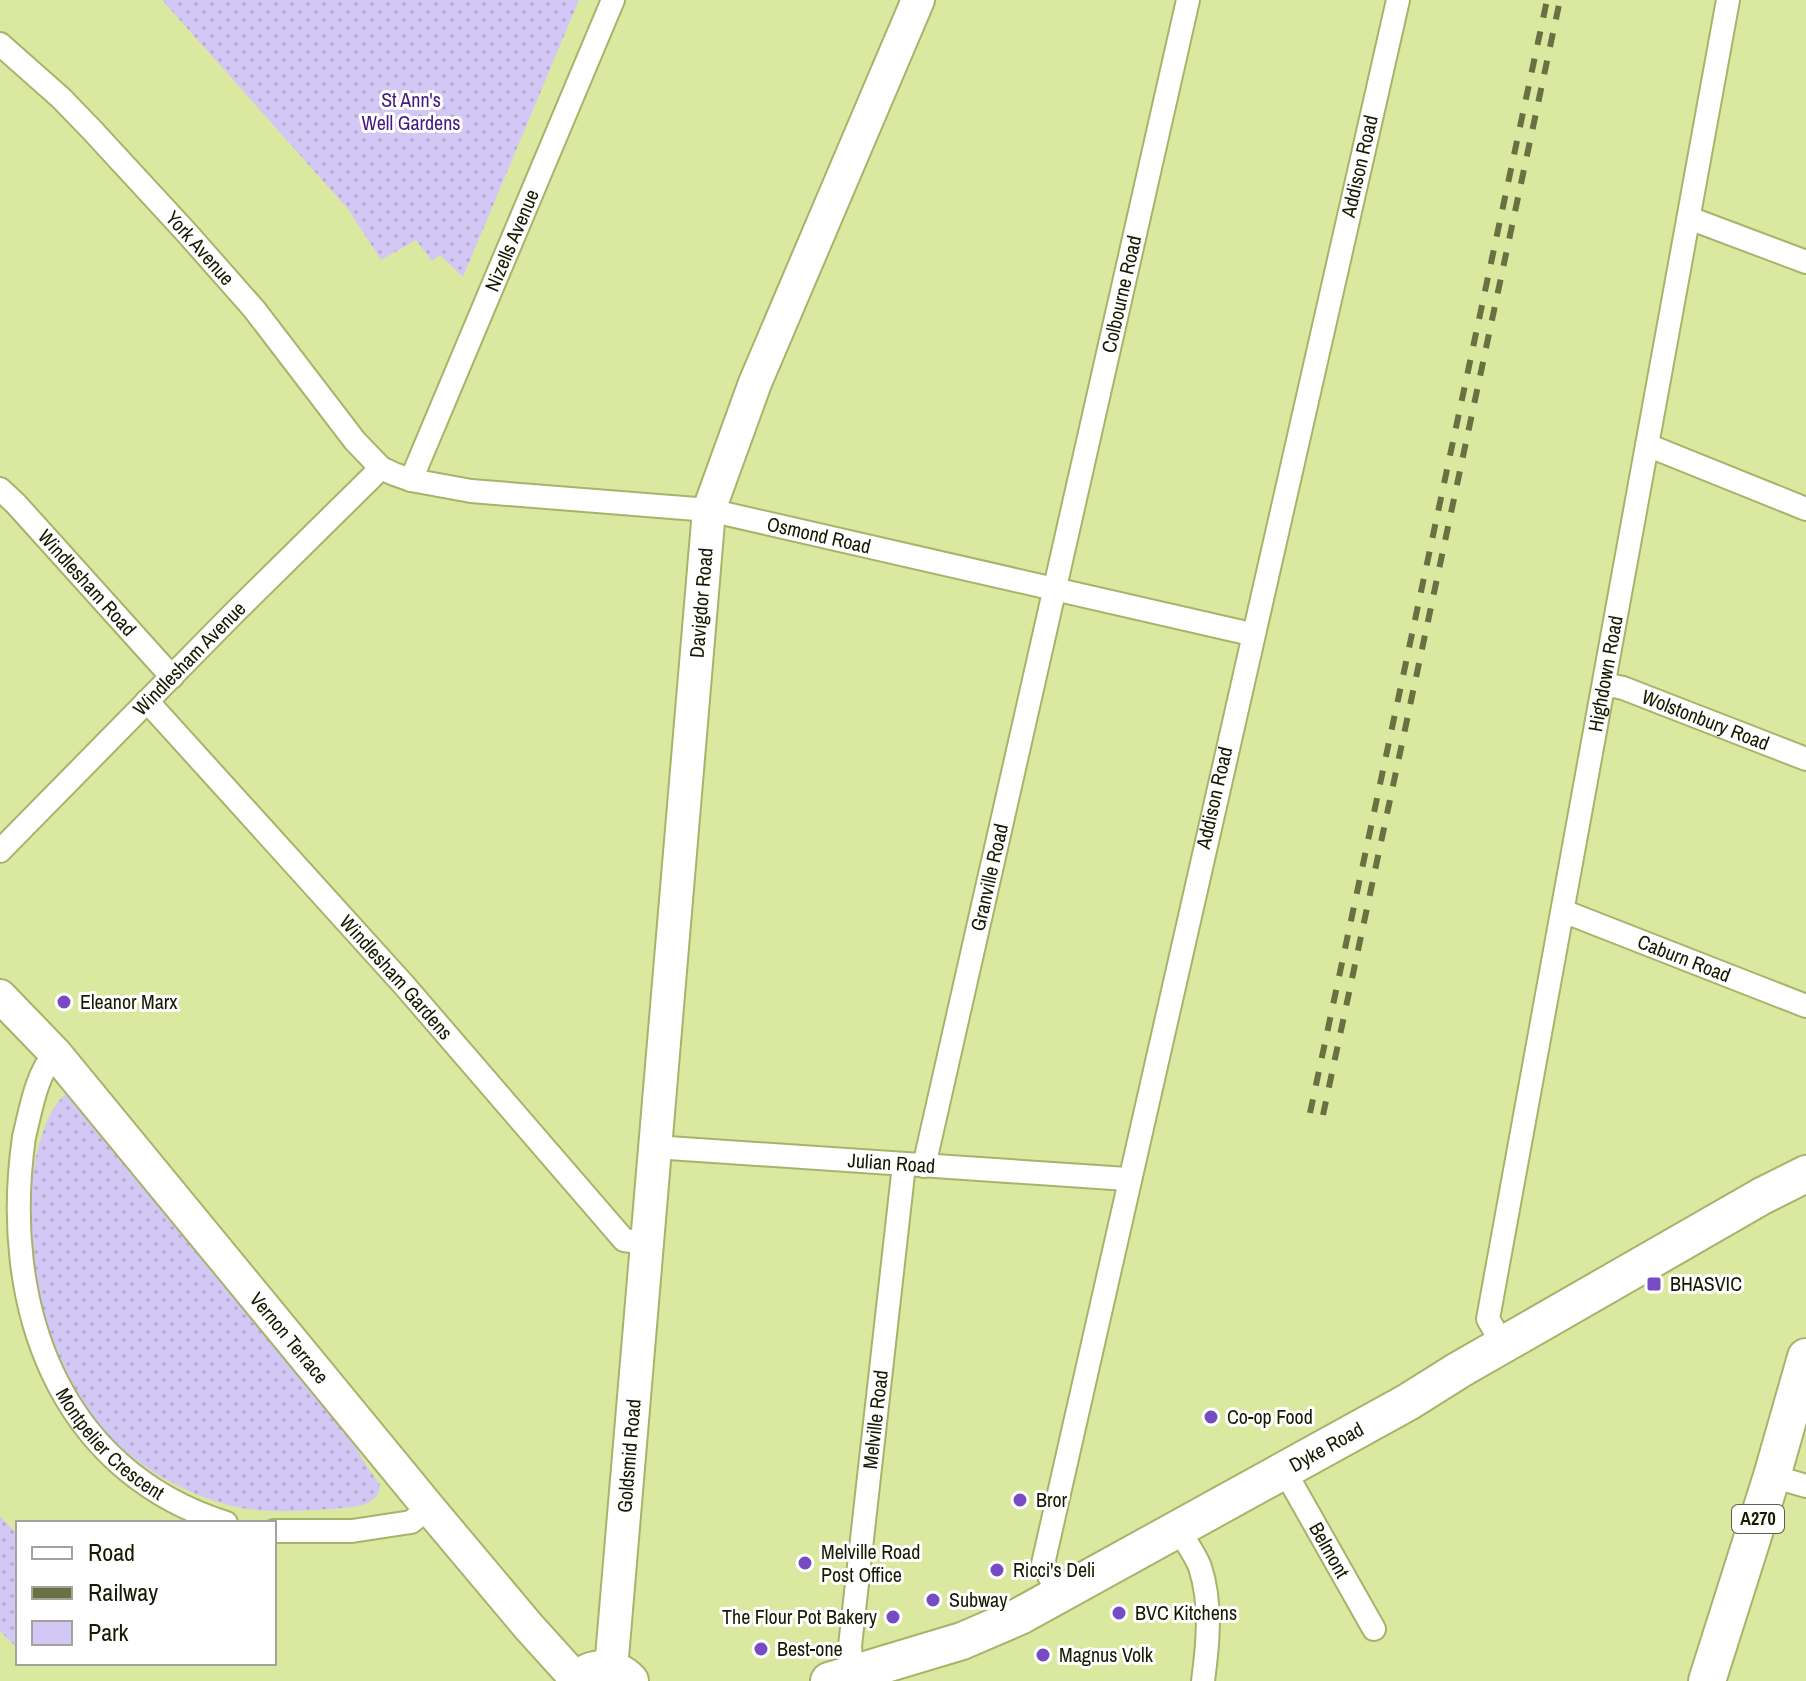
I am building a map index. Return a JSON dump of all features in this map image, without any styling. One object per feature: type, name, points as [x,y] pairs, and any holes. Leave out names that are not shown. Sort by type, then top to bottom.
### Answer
[{"type":"main road","name":"Davigdor Road","points":[[646,1243],[709,510],[755,383],[918,0]]},
{"type":"main road","name":"Vernon Terrace","points":[[0,996],[55,1053],[429,1508],[577,1681]]},
{"type":"main road","name":"Dyke Road","points":[[841,1677],[962,1641],[1020,1616],[1408,1402],[1762,1196],[1806,1174]]},
{"type":"main road","name":"Goldsmid Road","points":[[621,1675],[646,1243]]},
{"type":"main road","name":"A270","points":[[1707,1681],[1806,1357]]},
{"type":"main road","points":[[577,1681],[583,1674],[597,1669],[621,1675]]},
{"type":"street","name":"Nizells Avenue","points":[[411,480],[613,0]]},
{"type":"street","name":"Colbourne Road","points":[[1054,590],[1188,0]]},
{"type":"street","name":"Addison Road","points":[[1059,1595],[1043,1564],[1127,1179],[1398,0]]},
{"type":"street","name":"Highdown Road","points":[[1503,1345],[1488,1319],[1728,0]]},
{"type":"street","name":"York Avenue","points":[[0,44],[71,108],[186,232],[254,309],[355,441],[381,468]]},
{"type":"street","points":[[1689,218],[1806,262]]},
{"type":"street","points":[[1647,445],[1806,509]]},
{"type":"street","name":"Osmond Road","points":[[381,468],[411,480],[482,492],[709,510],[1251,634]]},
{"type":"street","name":"Windlesham Avenue","points":[[0,851],[381,468]]},
{"type":"street","name":"Windlesham Road","points":[[0,489],[172,677]]},
{"type":"street","name":"Granville Road","points":[[914,1165],[1054,590]]},
{"type":"street","name":"Wolstonbury Road","points":[[1604,684],[1623,688],[1806,759]]},
{"type":"street","name":"Windlesham Gardens","points":[[147,701],[404,985],[624,1240],[646,1243]]},
{"type":"street","name":"Caburn Road","points":[[1563,911],[1806,1006]]},
{"type":"street","name":"Montpelier Crescent","points":[[55,1053],[45,1065],[38,1086],[12,1185],[11,1265],[25,1331],[62,1404],[103,1451],[127,1472],[168,1499],[221,1521]]},
{"type":"street","name":"Julian Road","points":[[654,1147],[1127,1179]]},
{"type":"street","name":"Melville Road","points":[[841,1677],[850,1646],[914,1165]]},
{"type":"street","name":"Belmont","points":[[1284,1470],[1374,1629]]},
{"type":"street","points":[[1772,1476],[1806,1486]]},
{"type":"street","points":[[276,1531],[352,1531],[411,1522],[429,1508]]},
{"type":"street","points":[[1178,1529],[1199,1566],[1204,1591],[1209,1623],[1203,1681]]},
{"type":"green space","name":"St Ann's Well Gardens","points":[[162,0],[579,0],[463,277],[440,255],[432,261],[416,240],[381,260],[348,209]]},
{"type":"green space","points":[[69,1092],[347,1428],[362,1459],[380,1485],[375,1498],[355,1507],[286,1511],[252,1510],[216,1501],[168,1481],[146,1467],[106,1434],[89,1415],[72,1391],[45,1338],[24,1240],[42,1134],[54,1108]]},
{"type":"green space","points":[[0,1516],[16,1533],[16,1647],[0,1631]]},
{"type":"railway","points":[[1310,1113],[1547,0]]},
{"type":"railway","points":[[1323,1115],[1560,0]]},
{"type":"place","name":"Eleanor Marx","points":[[64,1002]]},
{"type":"place","name":"BHASVIC","points":[[1654,1284]]},
{"type":"place","name":"Co-op Food","points":[[1211,1417]]},
{"type":"place","name":"Bror","points":[[1020,1500]]},
{"type":"place","name":"Melville Road Post Office","points":[[805,1563]]},
{"type":"place","name":"Ricci's Deli","points":[[997,1570]]},
{"type":"place","name":"Subway","points":[[933,1600]]},
{"type":"place","name":"BVC Kitchens","points":[[1119,1613]]},
{"type":"place","name":"The Flour Pot Bakery","points":[[893,1617]]},
{"type":"place","name":"Best-one","points":[[761,1649]]},
{"type":"place","name":"Magnus Volk","points":[[1043,1655]]}]
